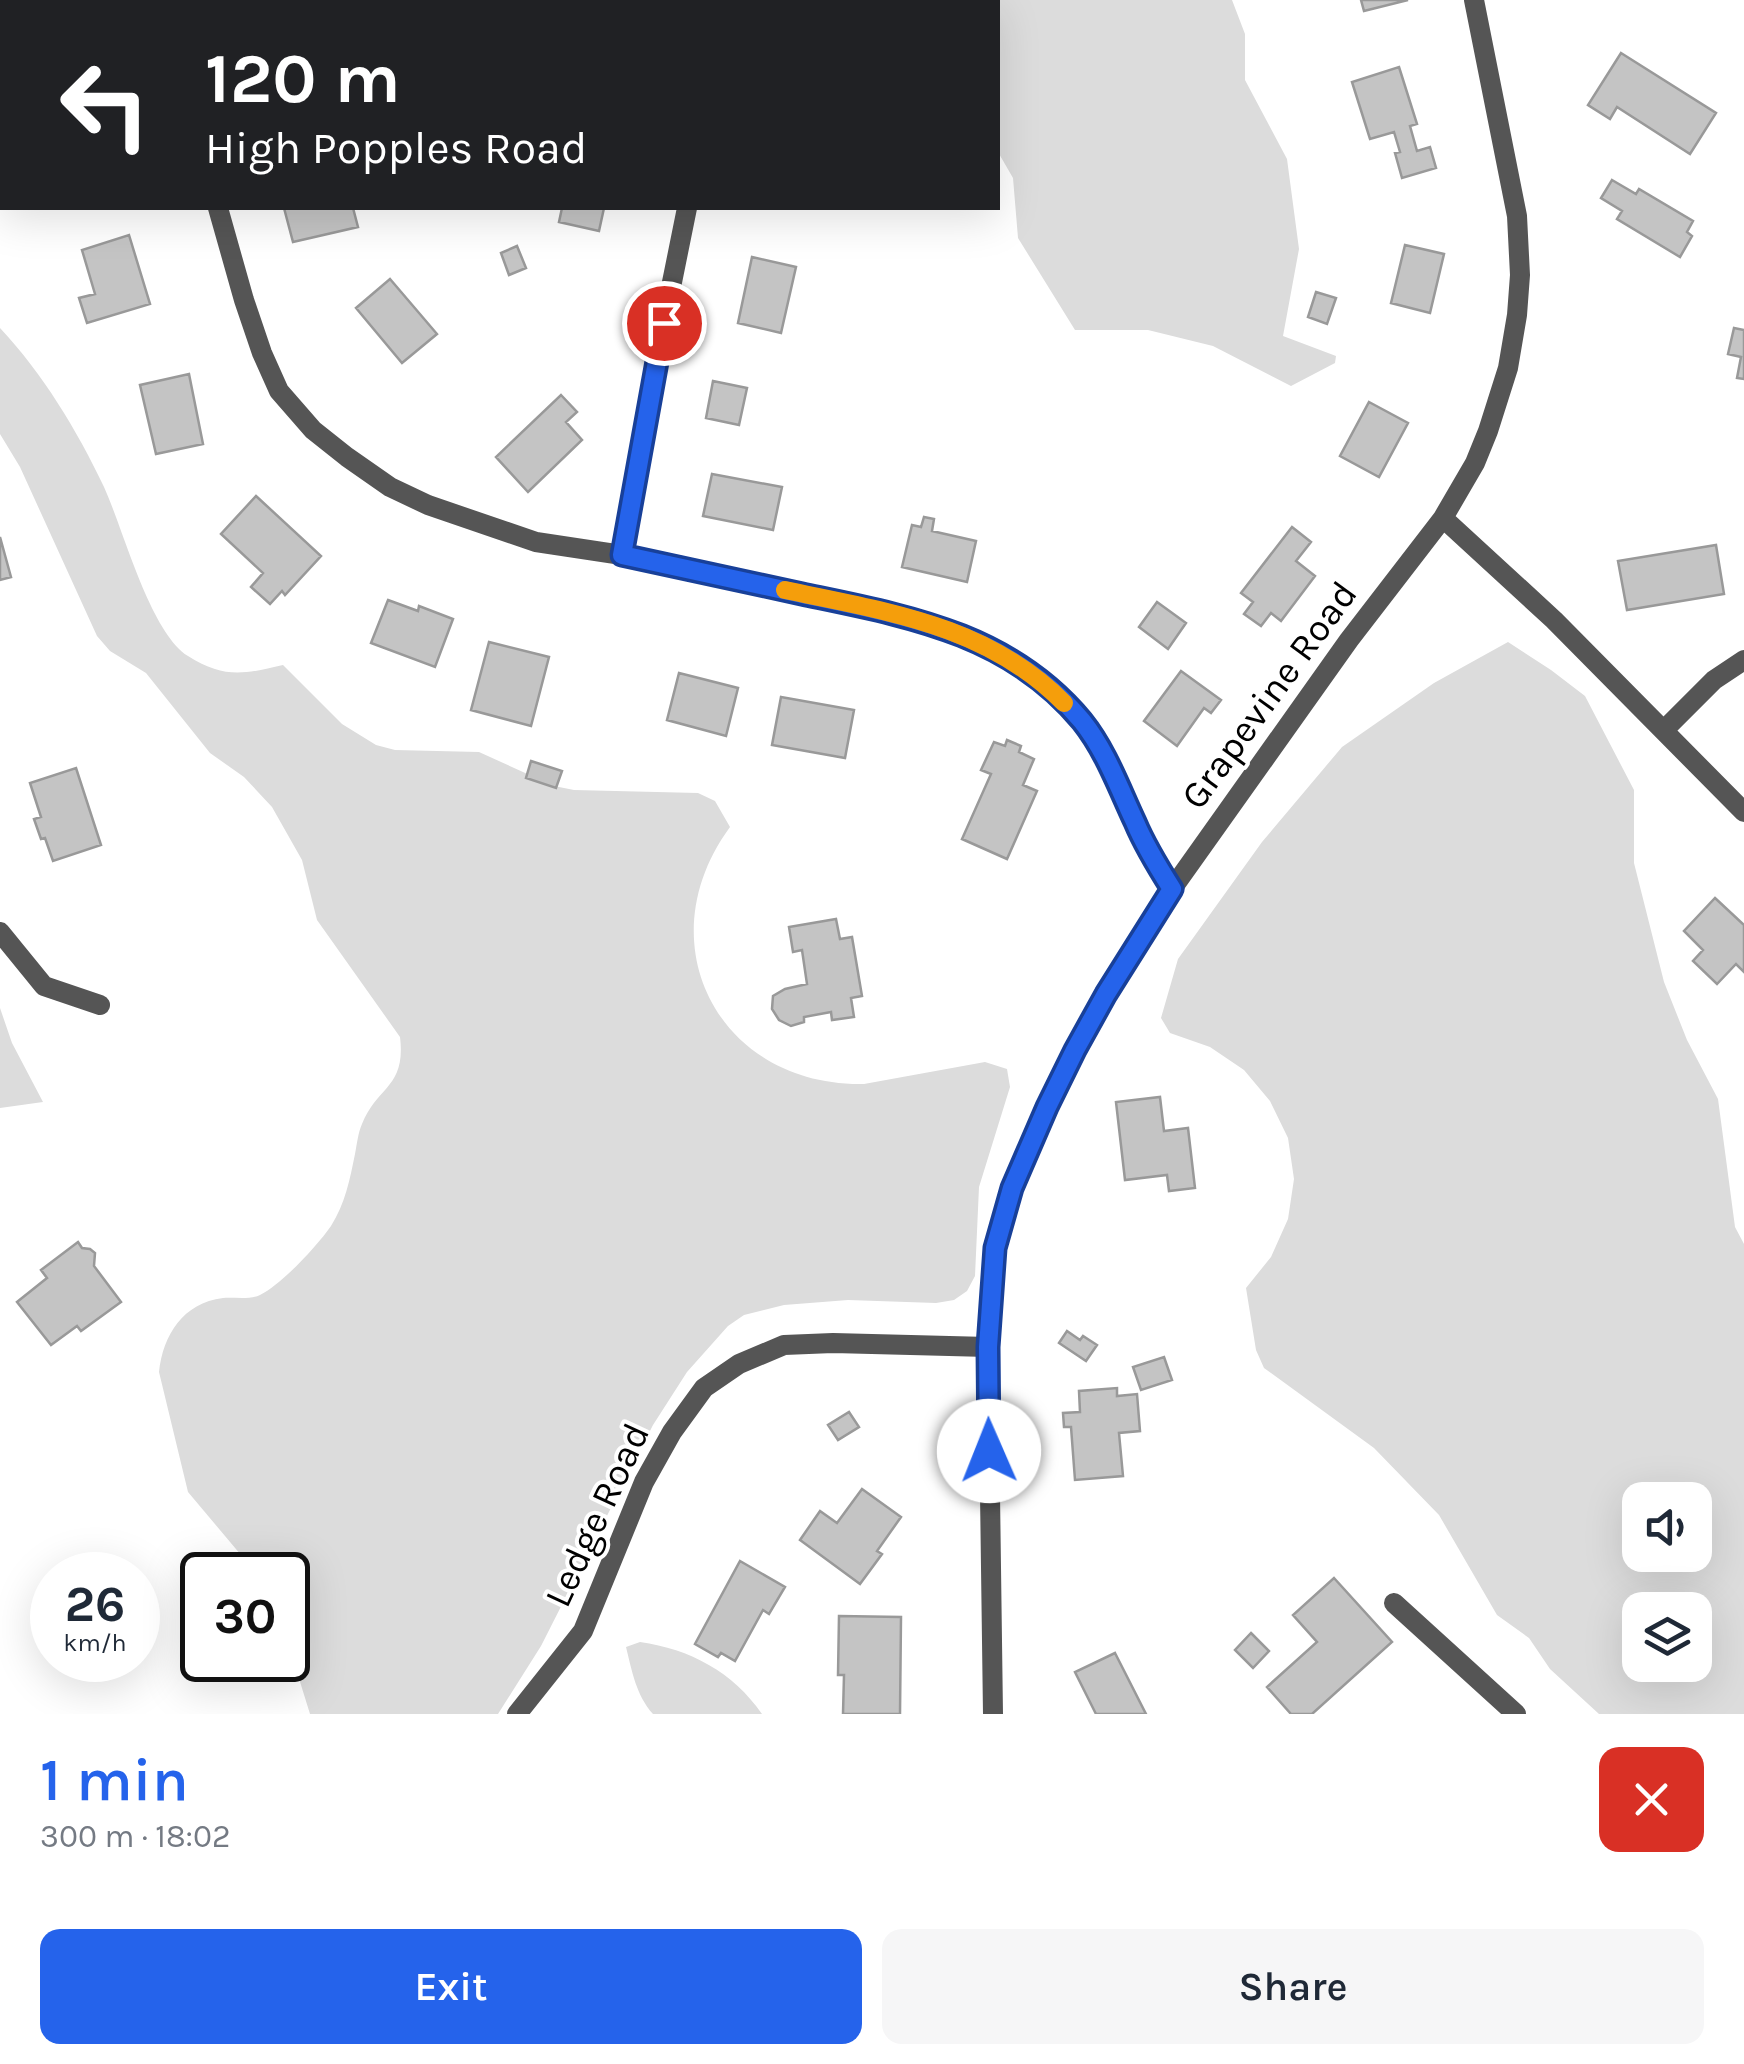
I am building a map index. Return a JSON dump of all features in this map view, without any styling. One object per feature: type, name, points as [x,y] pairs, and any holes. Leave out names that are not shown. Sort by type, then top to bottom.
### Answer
[{"type":"street","name":"Grapevine Road","points":[[994,1714],[988,1347],[995,1248],[1012,1188],[1047,1107],[1106,994],[1172,889],[1349,640],[1443,518],[1476,463],[1500,398],[1514,336],[1520,276],[1517,216],[1474,0]]},
{"type":"street","points":[[219,210],[244,300],[280,391],[313,430],[390,487],[428,505],[536,542],[622,555],[890,612],[980,642],[1038,678],[1089,731],[1152,858],[1172,889]]},
{"type":"street","points":[[622,555],[687,210]]},
{"type":"street","points":[[1443,518],[1554,620],[1744,812]]},
{"type":"street","points":[[1664,730],[1714,680],[1744,660]]},
{"type":"street","points":[[0,932],[44,986],[100,1004]]},
{"type":"street","name":"Ledge Road","points":[[516,1714],[583,1631],[644,1482],[672,1432],[704,1388],[739,1364],[784,1345],[988,1347]]},
{"type":"street","points":[[1394,1603],[1516,1714]]},
{"type":"shaded area","points":[[1000,0],[1232,0],[1245,34],[1245,80],[1287,159],[1299,249],[1283,336],[1336,356],[1335,363],[1291,386],[1213,346],[1148,330],[1075,330],[1018,238],[1013,178],[1000,155]]},
{"type":"shaded area","points":[[0,328],[31,364],[71,424],[104,487],[139,579],[162,626],[174,644],[201,663],[235,672],[283,665],[342,724],[376,745],[395,750],[479,752],[554,786],[574,790],[698,793],[715,801],[730,827],[705,872],[694,917],[697,961],[711,1000],[736,1035],[770,1062],[813,1079],[864,1084],[985,1062],[1007,1069],[1010,1087],[979,1187],[975,1276],[967,1291],[954,1300],[936,1303],[848,1300],[784,1305],[744,1315],[728,1326],[687,1372],[653,1425],[541,1646],[498,1714],[310,1714],[300,1682],[310,1682],[310,1552],[238,1552],[188,1492],[159,1372],[170,1334],[197,1306],[223,1298],[256,1297],[269,1290],[325,1234],[343,1200],[362,1124],[399,1067],[400,1037],[317,920],[302,860],[272,807],[244,777],[210,753],[146,673],[110,651],[97,636],[20,467],[0,434]]},
{"type":"shaded area","points":[[1508,642],[1585,696],[1634,790],[1634,863],[1664,982],[1687,1040],[1718,1099],[1735,1227],[1744,1244],[1744,1714],[1599,1714],[1550,1669],[1529,1638],[1497,1615],[1439,1515],[1374,1448],[1264,1368],[1256,1350],[1246,1288],[1271,1257],[1288,1219],[1294,1179],[1288,1138],[1270,1101],[1244,1070],[1210,1047],[1170,1033],[1161,1018],[1178,959],[1262,842],[1342,747],[1434,683]]},
{"type":"shaded area","points":[[0,1008],[12,1043],[43,1102],[0,1108]]},
{"type":"shaded area","points":[[640,1642],[676,1650],[709,1665],[738,1686],[762,1714],[653,1714],[639,1691],[626,1647]]},
{"type":"building","points":[[1361,0],[1408,0],[1364,11]]},
{"type":"building","points":[[1621,53],[1716,113],[1690,154],[1617,107],[1610,119],[1588,105]]},
{"type":"building","points":[[1399,67],[1417,124],[1410,126],[1417,151],[1430,147],[1436,168],[1402,178],[1394,132],[1370,139],[1352,82]]},
{"type":"building","points":[[1612,180],[1636,194],[1639,189],[1693,221],[1687,232],[1692,236],[1680,257],[1617,219],[1622,211],[1601,198]]},
{"type":"building","points":[[285,210],[354,210],[358,227],[293,242]]},
{"type":"building","points":[[562,210],[604,210],[599,231],[559,222]]},
{"type":"building","points":[[129,235],[150,304],[87,323],[79,298],[95,294],[82,250]]},
{"type":"building","points":[[1405,245],[1444,254],[1430,313],[1391,303]]},
{"type":"building","points":[[517,246],[526,268],[509,275],[501,253]]},
{"type":"building","points":[[752,257],[796,267],[781,333],[738,323]]},
{"type":"building","points":[[390,279],[437,334],[402,363],[356,308]]},
{"type":"building","points":[[1316,292],[1336,298],[1327,324],[1308,317]]},
{"type":"building","points":[[1734,328],[1744,330],[1744,379],[1737,378],[1741,357],[1728,354]]},
{"type":"building","points":[[189,374],[203,444],[156,454],[140,385]]},
{"type":"building","points":[[713,381],[747,388],[739,425],[706,418]]},
{"type":"building","points":[[561,395],[577,412],[566,422],[582,440],[528,492],[496,457]]},
{"type":"building","points":[[1369,402],[1408,423],[1379,477],[1340,456]]},
{"type":"building","points":[[712,474],[782,487],[773,530],[703,516]]},
{"type":"building","points":[[256,496],[321,556],[285,595],[282,591],[270,604],[251,587],[263,573],[221,534]]},
{"type":"building","points":[[924,517],[934,519],[932,531],[976,541],[967,582],[902,567],[912,525],[921,527]]},
{"type":"building","points":[[1292,527],[1311,542],[1296,561],[1315,576],[1281,621],[1271,613],[1261,626],[1244,614],[1253,602],[1241,593]]},
{"type":"building","points":[[0,537],[11,577],[0,580]]},
{"type":"building","points":[[1716,545],[1724,594],[1627,610],[1618,561]]},
{"type":"building","points":[[388,600],[453,619],[435,667],[371,643]]},
{"type":"building","points":[[1157,602],[1186,623],[1168,649],[1139,627]]},
{"type":"building","points":[[489,642],[549,657],[531,726],[471,710]]},
{"type":"building","points":[[1181,671],[1221,700],[1211,713],[1204,708],[1177,746],[1144,721]]},
{"type":"building","points":[[679,673],[738,688],[726,736],[667,720]]},
{"type":"building","points":[[781,697],[854,710],[845,758],[772,745]]},
{"type":"building","points":[[1007,740],[1021,746],[1019,752],[1034,759],[1023,785],[1037,791],[1007,859],[962,839],[991,774],[981,770],[994,742],[1005,746]]},
{"type":"building","points":[[531,761],[562,771],[556,788],[526,778]]},
{"type":"building","points":[[76,768],[101,845],[53,861],[34,819],[41,817],[30,783]]},
{"type":"building","points":[[1715,898],[1744,925],[1744,972],[1736,964],[1717,984],[1693,961],[1703,950],[1684,931]]},
{"type":"building","points":[[836,919],[840,939],[852,937],[862,996],[851,998],[854,1017],[832,1020],[831,1012],[804,1017],[804,1022],[791,1026],[779,1020],[772,1009],[773,996],[807,984],[802,950],[793,952],[789,927]]},
{"type":"building","points":[[1160,1097],[1164,1131],[1188,1128],[1195,1188],[1169,1191],[1167,1175],[1125,1180],[1116,1102]]},
{"type":"building","points":[[78,1242],[95,1253],[94,1266],[121,1302],[81,1331],[77,1326],[51,1345],[17,1302],[47,1278],[41,1270]]},
{"type":"building","points":[[1067,1331],[1097,1345],[1086,1361],[1059,1343]]},
{"type":"building","points":[[1164,1357],[1172,1380],[1141,1390],[1133,1367]]},
{"type":"building","points":[[1117,1388],[1117,1396],[1137,1394],[1140,1431],[1119,1433],[1123,1476],[1075,1480],[1071,1427],[1064,1427],[1063,1413],[1080,1412],[1079,1391]]},
{"type":"building","points":[[849,1412],[859,1427],[838,1440],[828,1425]]},
{"type":"building","points":[[862,1489],[901,1517],[877,1551],[882,1554],[860,1584],[800,1540],[820,1511],[837,1523]]},
{"type":"building","points":[[740,1561],[785,1587],[769,1614],[763,1610],[735,1661],[695,1644]]},
{"type":"building","points":[[1334,1578],[1392,1642],[1312,1714],[1291,1714],[1267,1687],[1317,1642],[1293,1615]]},
{"type":"building","points":[[839,1616],[901,1617],[900,1714],[843,1714],[844,1675],[838,1675]]},
{"type":"building","points":[[1251,1633],[1269,1651],[1253,1668],[1235,1650]]},
{"type":"building","points":[[1115,1653],[1146,1714],[1096,1714],[1075,1672]]},
{"type":"slow traffic","points":[[785,590],[890,612],[980,642],[1038,678],[1064,703]]},
{"type":"route","points":[[664,323],[622,555],[890,612],[980,642],[1002,654],[1038,678],[1082,721],[1172,889],[1075,1050],[1012,1188],[995,1248],[988,1347],[989,1451]]}]
